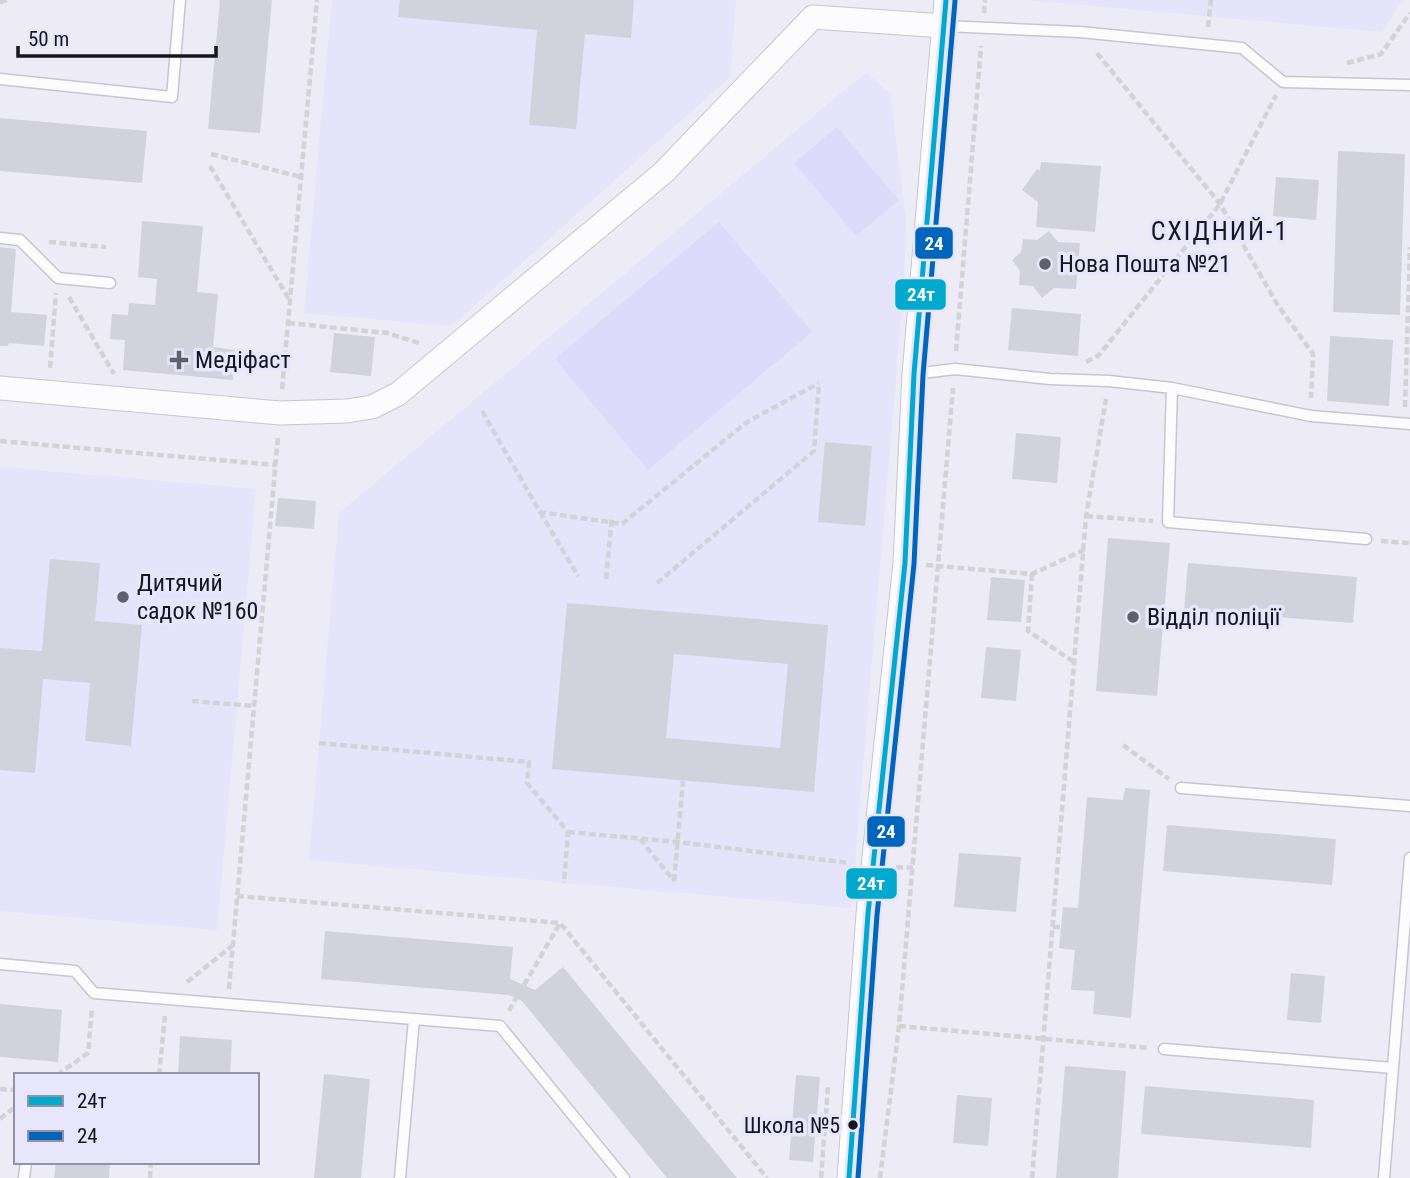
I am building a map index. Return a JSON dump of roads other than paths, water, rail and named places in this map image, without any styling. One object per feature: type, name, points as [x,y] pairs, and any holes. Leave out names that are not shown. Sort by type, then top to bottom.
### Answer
[{"type":"street","points":[[849,1178],[873,866],[905,563],[914,374],[946,0]]},
{"type":"street","points":[[0,388],[280,413],[347,411],[372,407],[398,394],[663,173],[813,18],[944,26]]},
{"type":"lane","points":[[0,79],[172,97],[180,0]]},
{"type":"lane","points":[[944,26],[1080,32],[1242,48],[1283,82],[1410,85]]},
{"type":"lane","points":[[0,238],[20,240],[58,278],[110,283]]},
{"type":"lane","points":[[914,374],[955,369],[1050,379],[1109,381],[1172,388],[1311,416],[1407,424]]},
{"type":"lane","points":[[1172,388],[1167,522],[1366,539]]},
{"type":"lane","points":[[1181,788],[1410,806]]},
{"type":"lane","points":[[1384,1178],[1410,858]]},
{"type":"lane","points":[[0,964],[75,971],[94,993],[500,1026],[624,1178]]},
{"type":"lane","points":[[400,1178],[414,1019]]},
{"type":"lane","points":[[1164,1049],[1393,1068]]},
{"type":"place","name":"Нова Пошта №21","points":[[1045,264]]},
{"type":"place","name":"Медіфаст","points":[[179,360]]},
{"type":"place","name":"Дитячий садок №160","points":[[123,597]]},
{"type":"place","name":"Відділ поліції","points":[[1133,617]]},
{"type":"place","name":"Школа №5","points":[[853,1125]]},
{"type":"district","name":"СХІДНИЙ-1","points":[[1220,231]]}]
